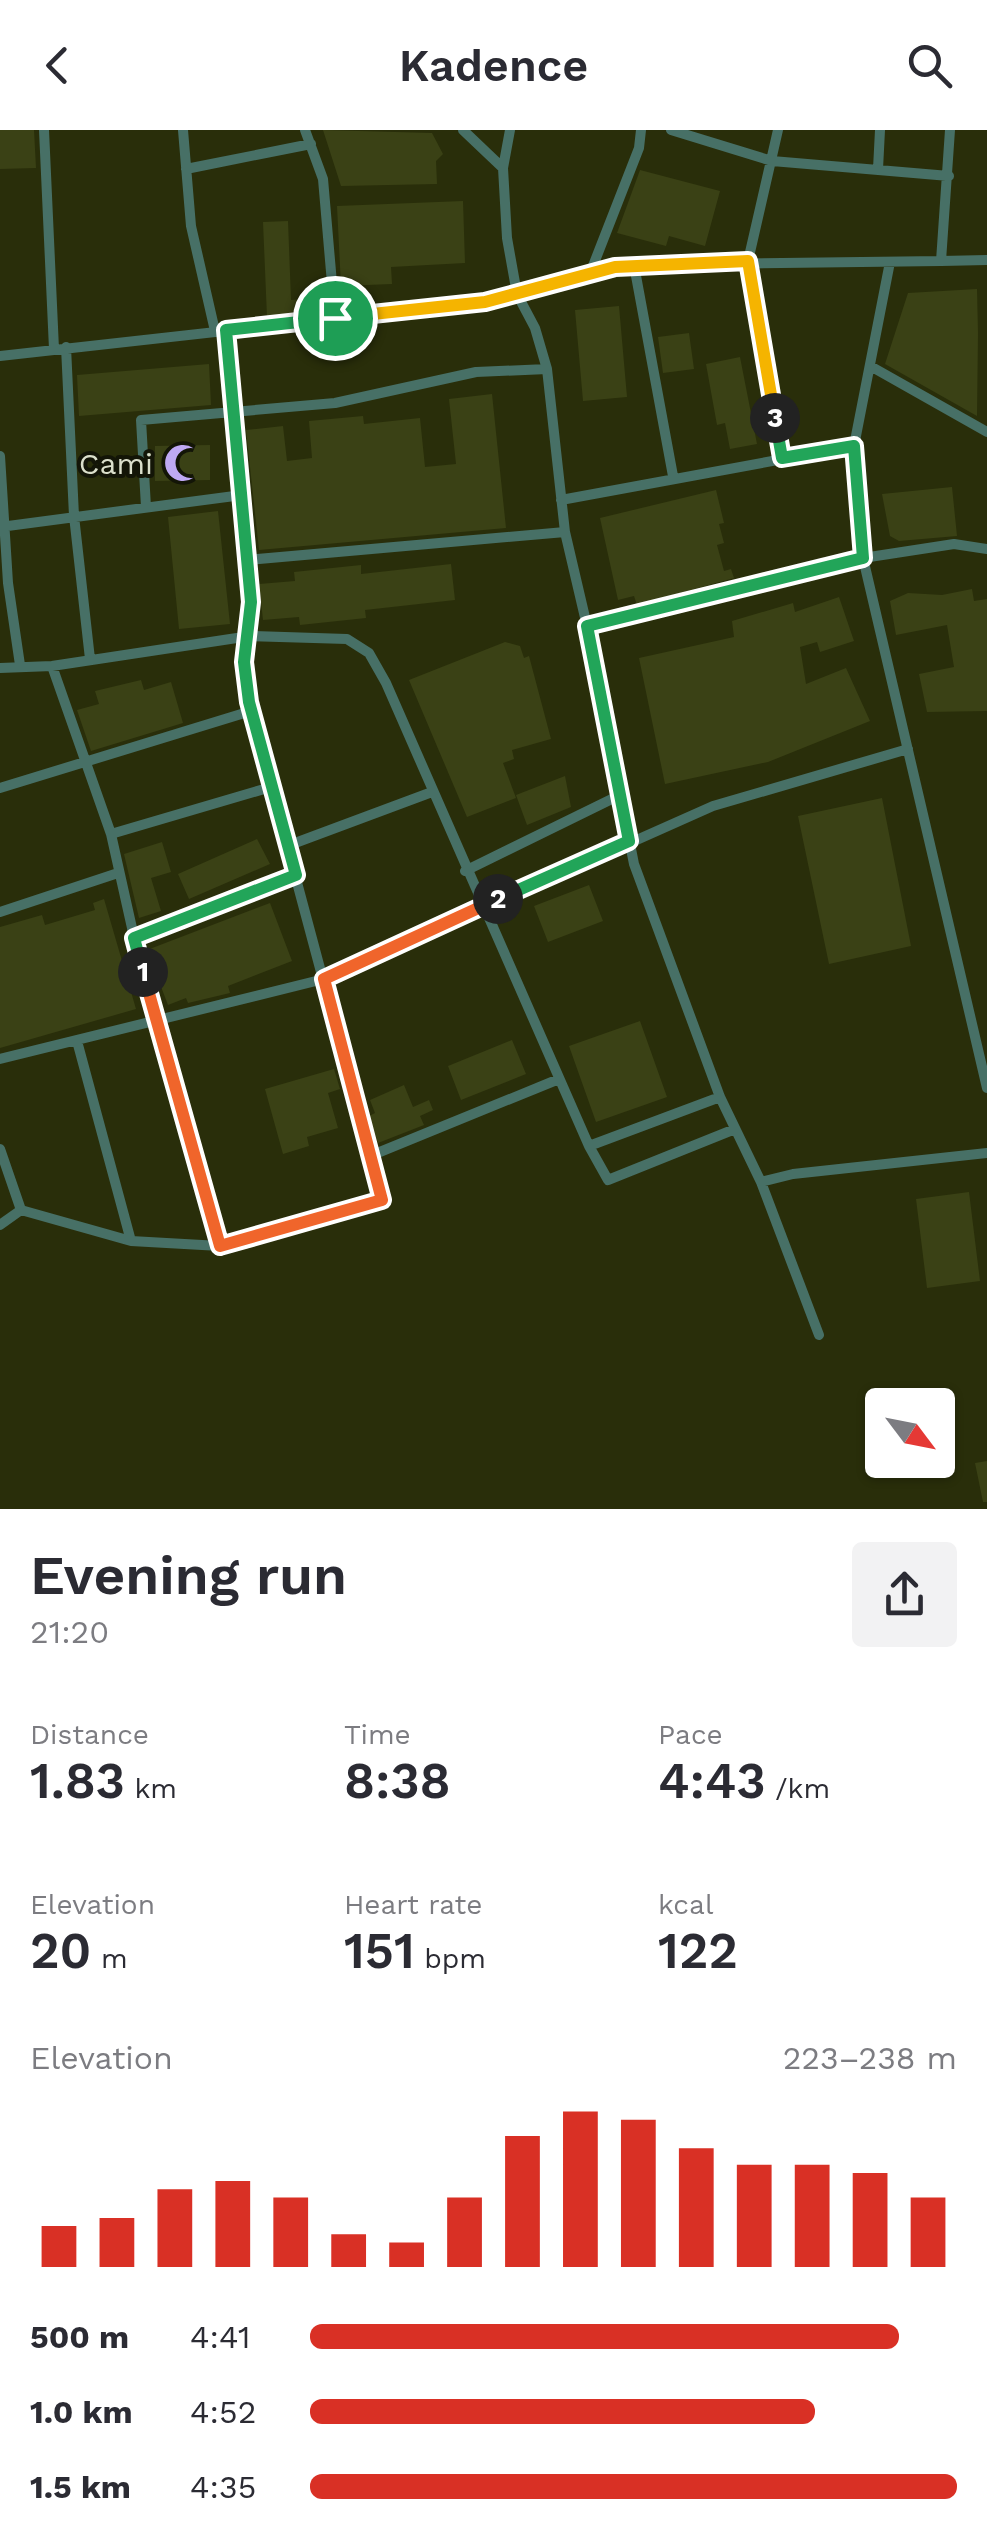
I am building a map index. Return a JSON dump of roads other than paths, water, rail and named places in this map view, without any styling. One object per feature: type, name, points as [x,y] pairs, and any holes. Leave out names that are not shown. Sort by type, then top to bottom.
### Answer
[{"type":"street","points":[[44,130],[74,516],[90,659]]},
{"type":"street","points":[[21,1210],[131,1241],[220,1246],[382,1200],[252,711],[244,662],[250,636],[234,408],[221,330],[191,226],[183,130]]},
{"type":"street","points":[[305,130],[323,179],[335,318]]},
{"type":"street","points":[[462,130],[503,168]]},
{"type":"street","points":[[510,130],[503,168],[507,238],[517,294],[535,328],[547,368],[564,532],[587,626],[629,841],[720,1097],[760,1182],[819,1335]]},
{"type":"street","points":[[591,271],[639,148],[641,130]]},
{"type":"street","points":[[671,130],[772,161],[949,176]]},
{"type":"street","points":[[778,130],[748,261],[782,458]]},
{"type":"street","points":[[878,169],[880,130]]},
{"type":"street","points":[[941,261],[950,130]]},
{"type":"street","points":[[186,168],[311,144]]},
{"type":"street","points":[[0,356],[485,302],[591,271],[634,264],[987,260]]},
{"type":"street","points":[[890,262],[854,446],[863,558],[987,1088]]},
{"type":"street","points":[[634,264],[673,476]]},
{"type":"street","points":[[872,367],[987,432]]},
{"type":"street","points":[[146,507],[141,420],[234,408],[334,403],[476,372],[547,368]]},
{"type":"street","points":[[561,500],[673,476],[854,446]]},
{"type":"street","points":[[0,456],[2,527],[20,666]]},
{"type":"street","points":[[2,527],[242,496]]},
{"type":"street","points":[[247,560],[564,532]]},
{"type":"street","points":[[587,626],[863,558],[954,544],[987,548]]},
{"type":"street","points":[[0,668],[52,666],[250,636],[347,639],[369,653],[558,1079],[608,1180],[735,1129]]},
{"type":"street","points":[[52,666],[83,764],[111,834],[134,938],[220,1246]]},
{"type":"street","points":[[0,788],[252,711]]},
{"type":"street","points":[[0,1059],[324,979],[480,906],[713,806],[908,749]]},
{"type":"street","points":[[111,834],[271,787]]},
{"type":"street","points":[[286,846],[432,792]]},
{"type":"street","points":[[465,870],[620,794]]},
{"type":"street","points":[[0,912],[118,874]]},
{"type":"street","points":[[134,938],[296,875]]},
{"type":"street","points":[[78,1040],[131,1241]]},
{"type":"street","points":[[370,1156],[558,1079]]},
{"type":"street","points":[[589,1146],[720,1097]]},
{"type":"street","points":[[0,1149],[21,1210]]},
{"type":"street","points":[[760,1182],[828,1169],[987,1153]]},
{"type":"street","points":[[0,1226],[21,1210]]},
{"type":"place","name":"Cami","points":[[183,463]]}]
